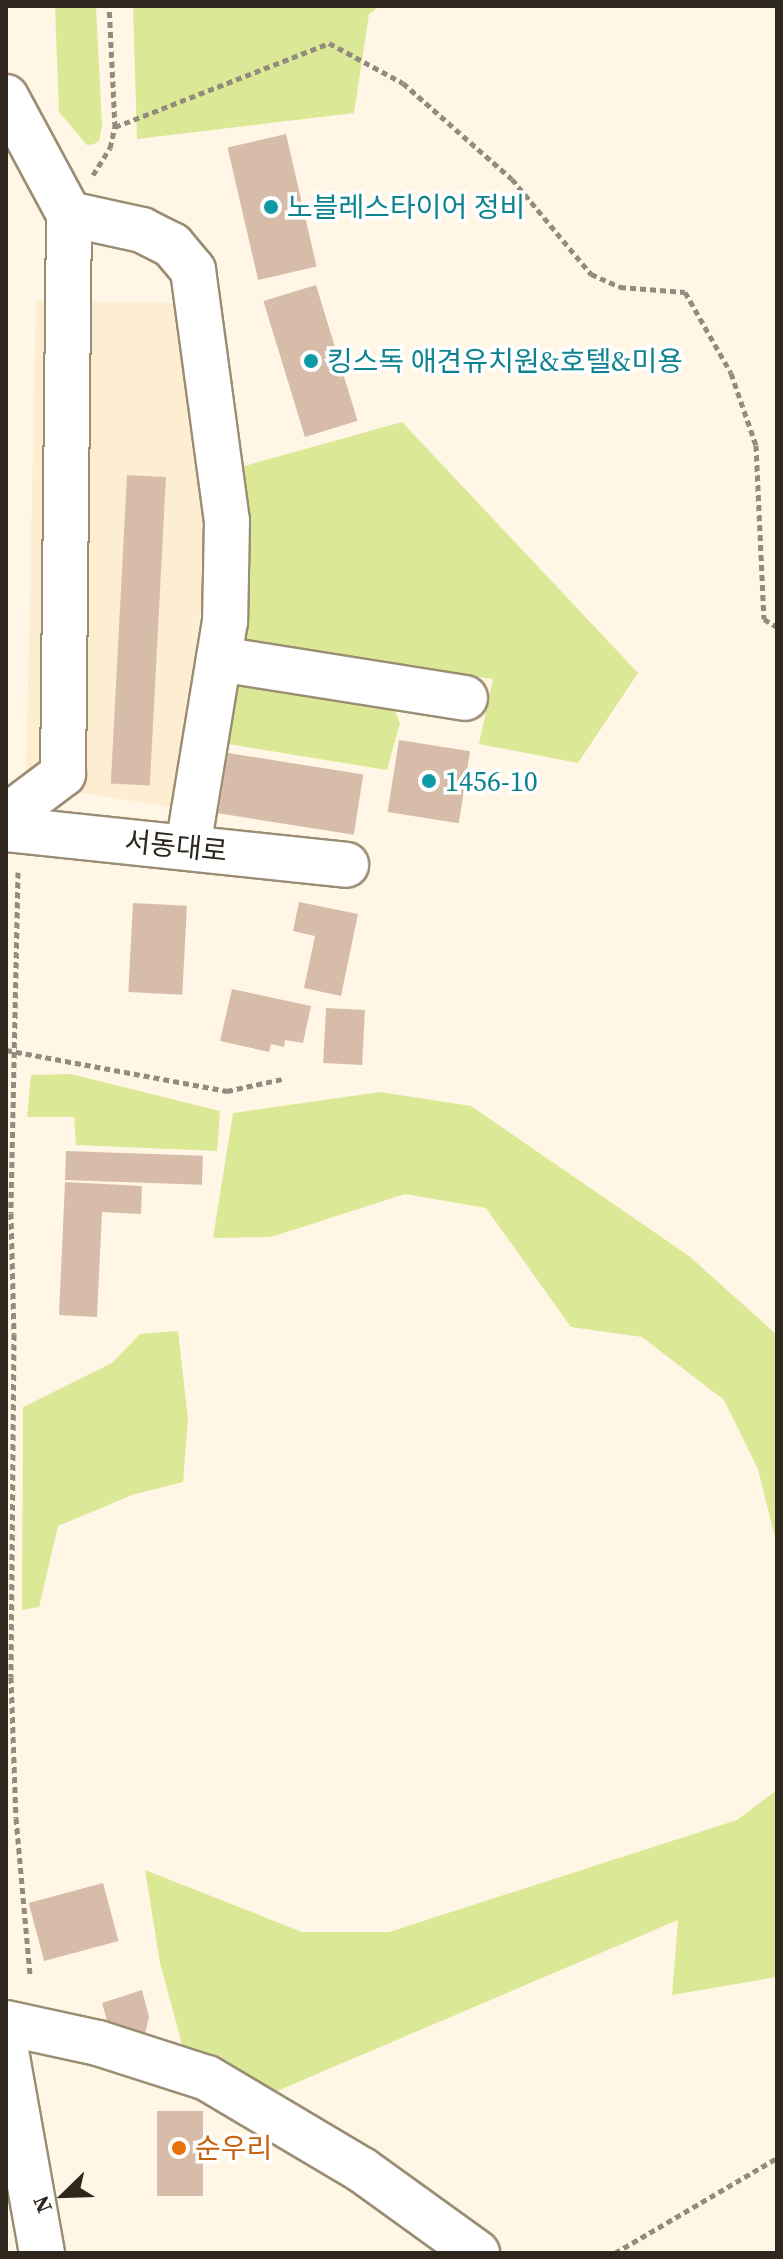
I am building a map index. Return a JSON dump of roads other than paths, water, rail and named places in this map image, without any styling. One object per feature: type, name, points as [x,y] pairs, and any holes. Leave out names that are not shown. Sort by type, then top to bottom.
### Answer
[{"type":"street","points":[[6,97],[69,214],[63,774],[6,817]]},
{"type":"street","points":[[69,214],[142,230],[172,245],[193,270],[227,521],[225,621],[188,846]]},
{"type":"street","points":[[219,659],[465,698]]},
{"type":"street","name":"서동대로","points":[[6,829],[346,865]]},
{"type":"street","points":[[6,2023],[98,2043],[207,2078],[362,2170],[477,2253]]},
{"type":"street","points":[[6,2051],[42,2253]]},
{"type":"place","name":"노블레스타이어 정비","points":[[271,207]]},
{"type":"place","name":"킹스독 애견유치원&호텔&미용","points":[[311,361]]},
{"type":"place","name":"1456-10","points":[[429,781]]},
{"type":"place","name":"순우리","points":[[179,2148]]}]
